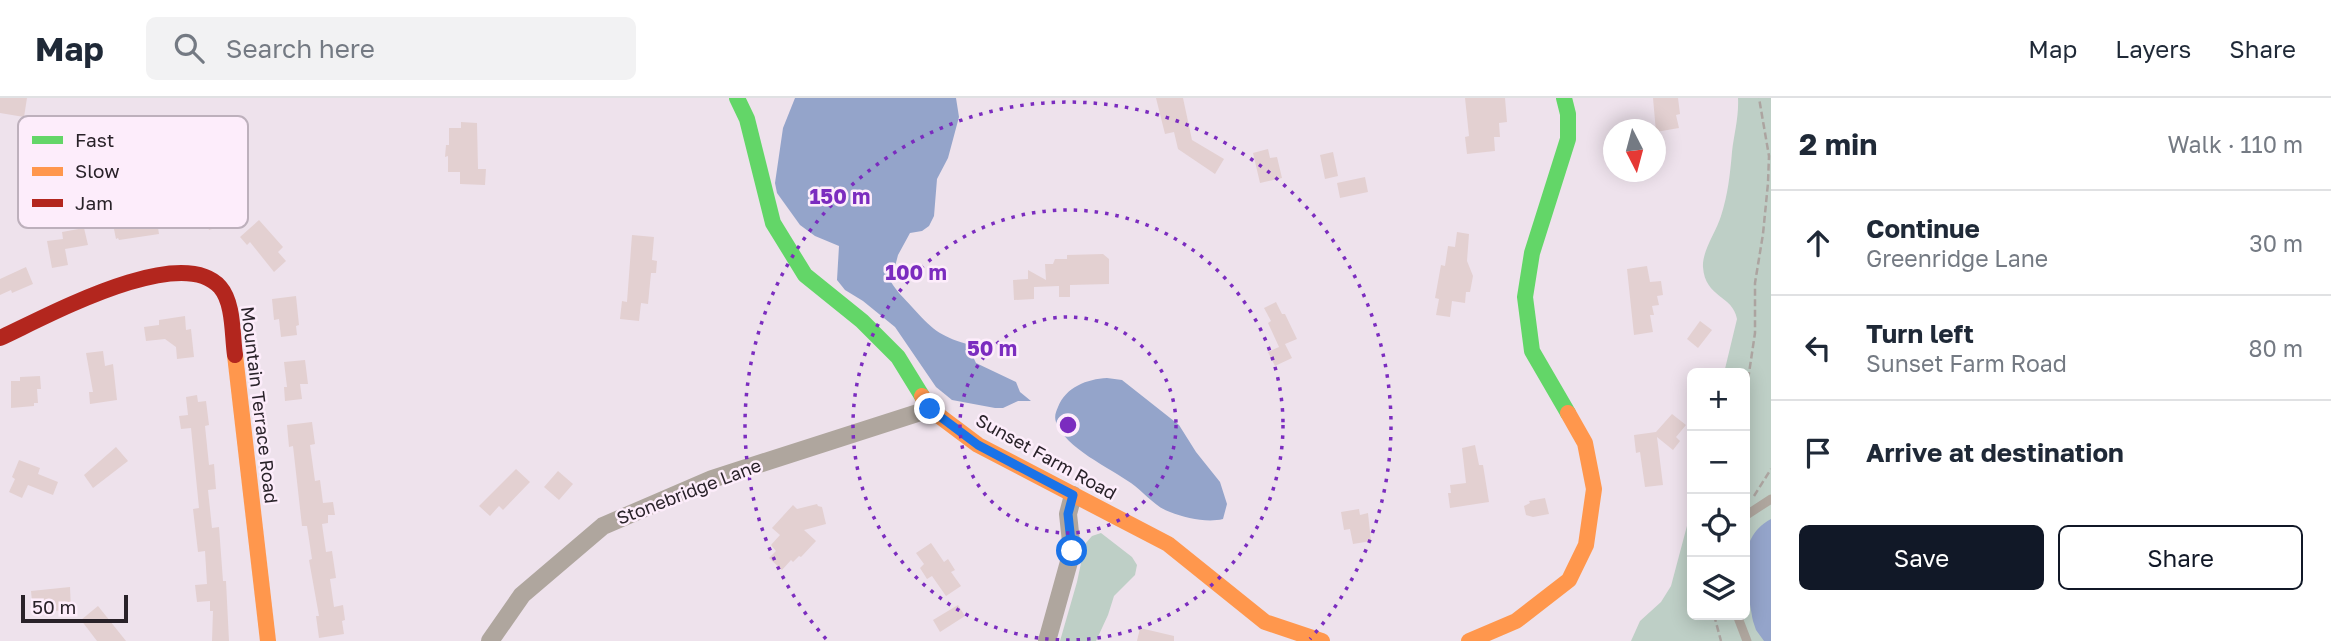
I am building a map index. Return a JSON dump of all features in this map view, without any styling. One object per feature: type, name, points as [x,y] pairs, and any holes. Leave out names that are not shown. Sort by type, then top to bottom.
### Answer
[{"type":"street","name":"Sunset Farm Road","points":[[737,98],[747,118],[773,223],[804,275],[863,321],[898,357],[930,409],[978,445],[1168,544],[1265,622],[1322,641]]},
{"type":"street","points":[[1469,641],[1516,621],[1569,580],[1586,545],[1594,489],[1585,443],[1532,351],[1525,297],[1532,253],[1568,139],[1568,114],[1564,98]]},
{"type":"street","name":"Mountain Terrace Road","points":[[0,338],[83,300],[156,273],[188,271],[219,286],[230,314],[268,641]]},
{"type":"street","name":"Stonebridge Lane","points":[[490,641],[522,595],[603,526],[712,479],[930,409]]},
{"type":"street","points":[[1047,641],[1072,551],[1068,514],[1073,495]]},
{"type":"lane","points":[[1750,513],[1771,499]]},
{"type":"lane","points":[[1739,620],[1746,641]]},
{"type":"path","points":[[1750,368],[1754,343],[1755,282],[1763,234],[1769,156],[1759,98]]},
{"type":"path","points":[[1751,502],[1771,469]]},
{"type":"path","points":[[1715,620],[1721,641]]},
{"type":"shaded area","points":[[1738,98],[1771,98],[1771,641],[1631,641],[1640,621],[1661,602],[1671,586],[1687,526],[1687,620],[1750,620],[1750,368],[1725,368],[1737,319],[1730,305],[1709,285],[1703,267],[1727,192]]},
{"type":"shaded area","points":[[1101,533],[1132,557],[1137,565],[1135,575],[1114,596],[1096,641],[1060,641],[1085,544],[1092,536]]},
{"type":"water","points":[[795,98],[956,98],[959,117],[948,158],[937,179],[934,216],[929,226],[922,231],[910,233],[898,255],[891,282],[930,326],[949,338],[967,344],[976,363],[1016,382],[1020,392],[1031,401],[1018,401],[1003,408],[995,408],[952,400],[936,387],[895,327],[845,290],[837,280],[839,246],[815,236],[800,225],[777,193],[775,183],[783,128]]},
{"type":"water","points":[[1107,378],[1122,380],[1179,425],[1220,482],[1227,504],[1223,519],[1196,519],[1165,510],[1131,483],[1078,449],[1061,431],[1055,416],[1066,394],[1085,382]]},
{"type":"water","points":[[1771,519],[1771,641],[1764,641],[1756,630],[1750,603],[1750,542],[1759,528]]},
{"type":"building","points":[[0,98],[27,98],[24,116],[0,113]]},
{"type":"building","points":[[1156,98],[1183,98],[1192,140],[1224,159],[1215,174],[1178,149],[1174,132],[1165,134]]},
{"type":"building","points":[[1465,98],[1505,98],[1507,122],[1499,123],[1500,137],[1494,137],[1495,151],[1467,154],[1465,137],[1469,136]]},
{"type":"building","points":[[1653,98],[1678,98],[1680,114],[1676,115],[1679,128],[1666,130],[1666,119],[1655,119]]},
{"type":"building","points":[[461,122],[477,123],[478,169],[486,169],[485,185],[460,184],[460,172],[448,172],[448,156],[445,157],[446,145],[449,145],[449,128],[461,128]]},
{"type":"building","points":[[1268,149],[1270,158],[1277,157],[1282,178],[1260,183],[1253,153]]},
{"type":"building","points":[[1333,152],[1338,176],[1325,179],[1320,155]]},
{"type":"building","points":[[1365,177],[1368,192],[1340,198],[1337,183]]},
{"type":"building","points":[[259,220],[283,247],[278,252],[286,261],[274,272],[250,242],[247,245],[240,237]]},
{"type":"building","points":[[84,228],[88,245],[65,249],[68,265],[52,268],[47,241],[63,239],[62,232]]},
{"type":"building","points":[[114,228],[158,228],[159,234],[116,239]]},
{"type":"building","points":[[1457,232],[1469,234],[1467,261],[1473,276],[1470,292],[1466,292],[1465,303],[1452,301],[1450,317],[1436,315],[1439,299],[1435,298],[1441,265],[1445,266],[1448,246],[1455,247]]},
{"type":"building","points":[[632,235],[654,237],[652,260],[657,261],[656,273],[651,273],[648,304],[641,303],[639,321],[620,319],[622,301],[627,302]]},
{"type":"building","points":[[1103,254],[1109,259],[1109,284],[1070,285],[1070,297],[1059,297],[1059,286],[1034,287],[1034,299],[1014,300],[1013,280],[1028,279],[1028,270],[1046,280],[1045,264],[1053,264],[1055,259],[1067,259],[1067,255]]},
{"type":"building","points":[[1647,266],[1650,282],[1661,281],[1663,295],[1657,296],[1659,305],[1652,306],[1654,315],[1650,315],[1653,332],[1634,335],[1627,269]]},
{"type":"building","points":[[26,267],[33,284],[0,295],[0,279]]},
{"type":"building","points":[[296,296],[299,325],[296,326],[297,335],[281,337],[279,319],[274,320],[272,299]]},
{"type":"building","points":[[1276,302],[1297,339],[1285,344],[1292,358],[1275,366],[1268,352],[1279,347],[1264,308]]},
{"type":"building","points":[[185,316],[186,330],[191,329],[194,357],[177,359],[176,347],[165,339],[146,341],[144,327],[159,325],[159,320]]},
{"type":"building","points":[[1700,321],[1712,330],[1698,348],[1687,339]]},
{"type":"building","points":[[103,351],[105,366],[113,364],[117,400],[90,404],[89,392],[93,392],[86,353]]},
{"type":"building","points":[[305,360],[308,384],[300,384],[302,399],[285,401],[284,387],[287,387],[284,362]]},
{"type":"building","points":[[40,376],[38,403],[34,403],[34,406],[11,408],[11,381],[20,381],[20,377]]},
{"type":"building","points":[[197,395],[198,402],[206,401],[209,425],[205,426],[209,465],[214,464],[216,489],[208,490],[212,528],[219,527],[223,581],[226,581],[229,641],[212,641],[213,611],[210,611],[210,601],[197,602],[195,585],[207,584],[205,551],[198,552],[193,509],[199,508],[191,428],[181,429],[179,416],[188,415],[186,397]]},
{"type":"building","points":[[1672,414],[1686,425],[1676,437],[1680,441],[1673,450],[1657,437],[1663,485],[1645,487],[1640,452],[1636,453],[1634,435],[1656,432]]},
{"type":"building","points":[[312,422],[315,444],[310,445],[315,481],[320,480],[323,503],[333,502],[335,515],[328,515],[328,523],[322,524],[326,552],[332,551],[336,578],[330,579],[334,607],[343,605],[345,620],[342,621],[344,634],[319,638],[316,616],[319,616],[309,560],[312,559],[307,526],[302,526],[293,446],[289,447],[287,425]]},
{"type":"building","points":[[1475,445],[1479,465],[1483,465],[1489,502],[1450,508],[1450,485],[1466,483],[1462,448]]},
{"type":"building","points":[[116,447],[128,461],[93,488],[84,475]]},
{"type":"building","points":[[19,460],[40,468],[38,474],[58,482],[53,495],[28,485],[22,498],[9,492]]},
{"type":"building","points":[[516,469],[530,482],[503,510],[499,506],[490,516],[479,506]]},
{"type":"building","points":[[558,471],[573,484],[559,500],[544,487]]},
{"type":"building","points":[[1545,498],[1549,514],[1533,517],[1526,515],[1524,506],[1530,503],[1529,501]]},
{"type":"building","points":[[817,504],[822,507],[826,524],[804,530],[816,541],[801,557],[793,562],[791,560],[782,570],[769,558],[776,551],[771,545],[780,535],[772,528],[793,505],[797,509]]},
{"type":"building","points":[[1359,509],[1360,515],[1368,513],[1371,541],[1353,544],[1350,529],[1344,530],[1341,512]]},
{"type":"building","points":[[931,543],[944,562],[948,559],[955,570],[951,572],[961,586],[946,596],[932,576],[927,579],[920,568],[924,564],[916,553]]},
{"type":"building","points":[[70,587],[71,610],[33,612],[31,591]]},
{"type":"building","points":[[958,605],[965,616],[940,632],[933,620]]},
{"type":"building","points":[[98,606],[126,641],[97,641],[81,620]]},
{"type":"building","points":[[1140,628],[1174,636],[1174,641],[1137,641]]},
{"type":"traffic: fast","points":[[737,98],[747,119],[773,223],[805,275],[862,321],[898,357],[922,396]]},
{"type":"traffic: fast","points":[[1564,98],[1568,114],[1568,139],[1532,253],[1525,297],[1532,351],[1568,413]]},
{"type":"traffic: slow","points":[[235,355],[268,641]]},
{"type":"traffic: slow","points":[[922,396],[930,409],[978,445],[1168,544],[1265,622],[1322,641]]},
{"type":"traffic: slow","points":[[1469,641],[1516,621],[1569,580],[1586,545],[1594,489],[1585,443],[1568,413]]},
{"type":"traffic: jam","points":[[0,338],[112,288],[144,278],[175,273],[201,275],[220,287],[230,310],[235,355]]},
{"type":"route","points":[[930,409],[978,445],[1073,495],[1068,514],[1072,551]]}]
